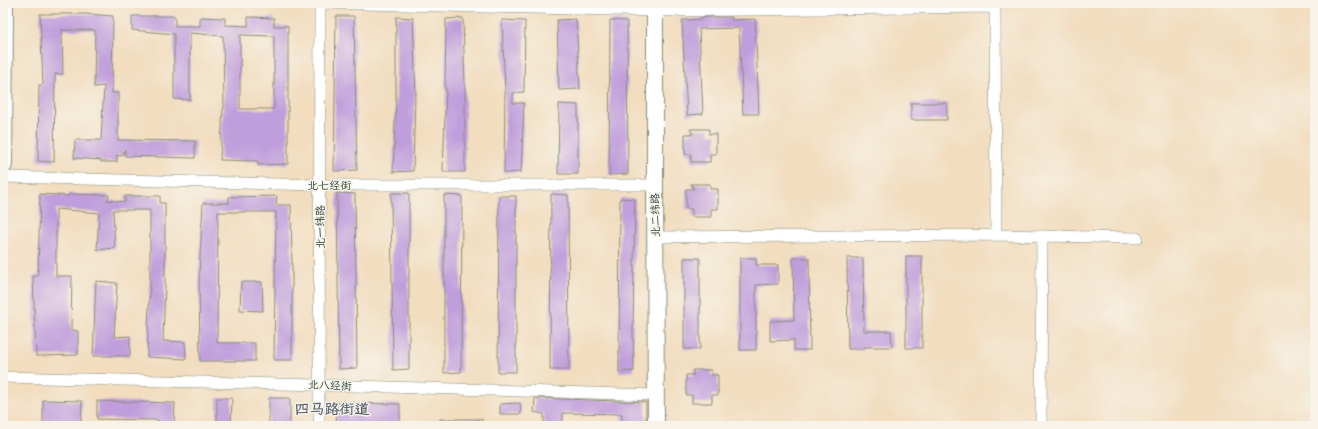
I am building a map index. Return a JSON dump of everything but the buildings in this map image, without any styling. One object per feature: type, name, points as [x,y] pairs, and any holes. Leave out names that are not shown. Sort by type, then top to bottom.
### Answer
[{"type":"main road","points":[[3,165],[4,3]]},
{"type":"street","points":[[321,3],[655,7],[995,5],[996,234]]},
{"type":"street","name":"北一纬路","points":[[319,426],[321,3]]},
{"type":"street","name":"北二纬路","points":[[655,7],[654,185],[656,426]]},
{"type":"street","name":"北七经街","points":[[3,178],[320,185],[654,185]]},
{"type":"street","points":[[655,237],[996,234],[1137,238]]},
{"type":"street","points":[[1041,426],[1042,236]]},
{"type":"street","name":"北八经街","points":[[3,377],[320,384],[656,395]]},
{"type":"district","name":"四马路街道","points":[[332,408]]}]
